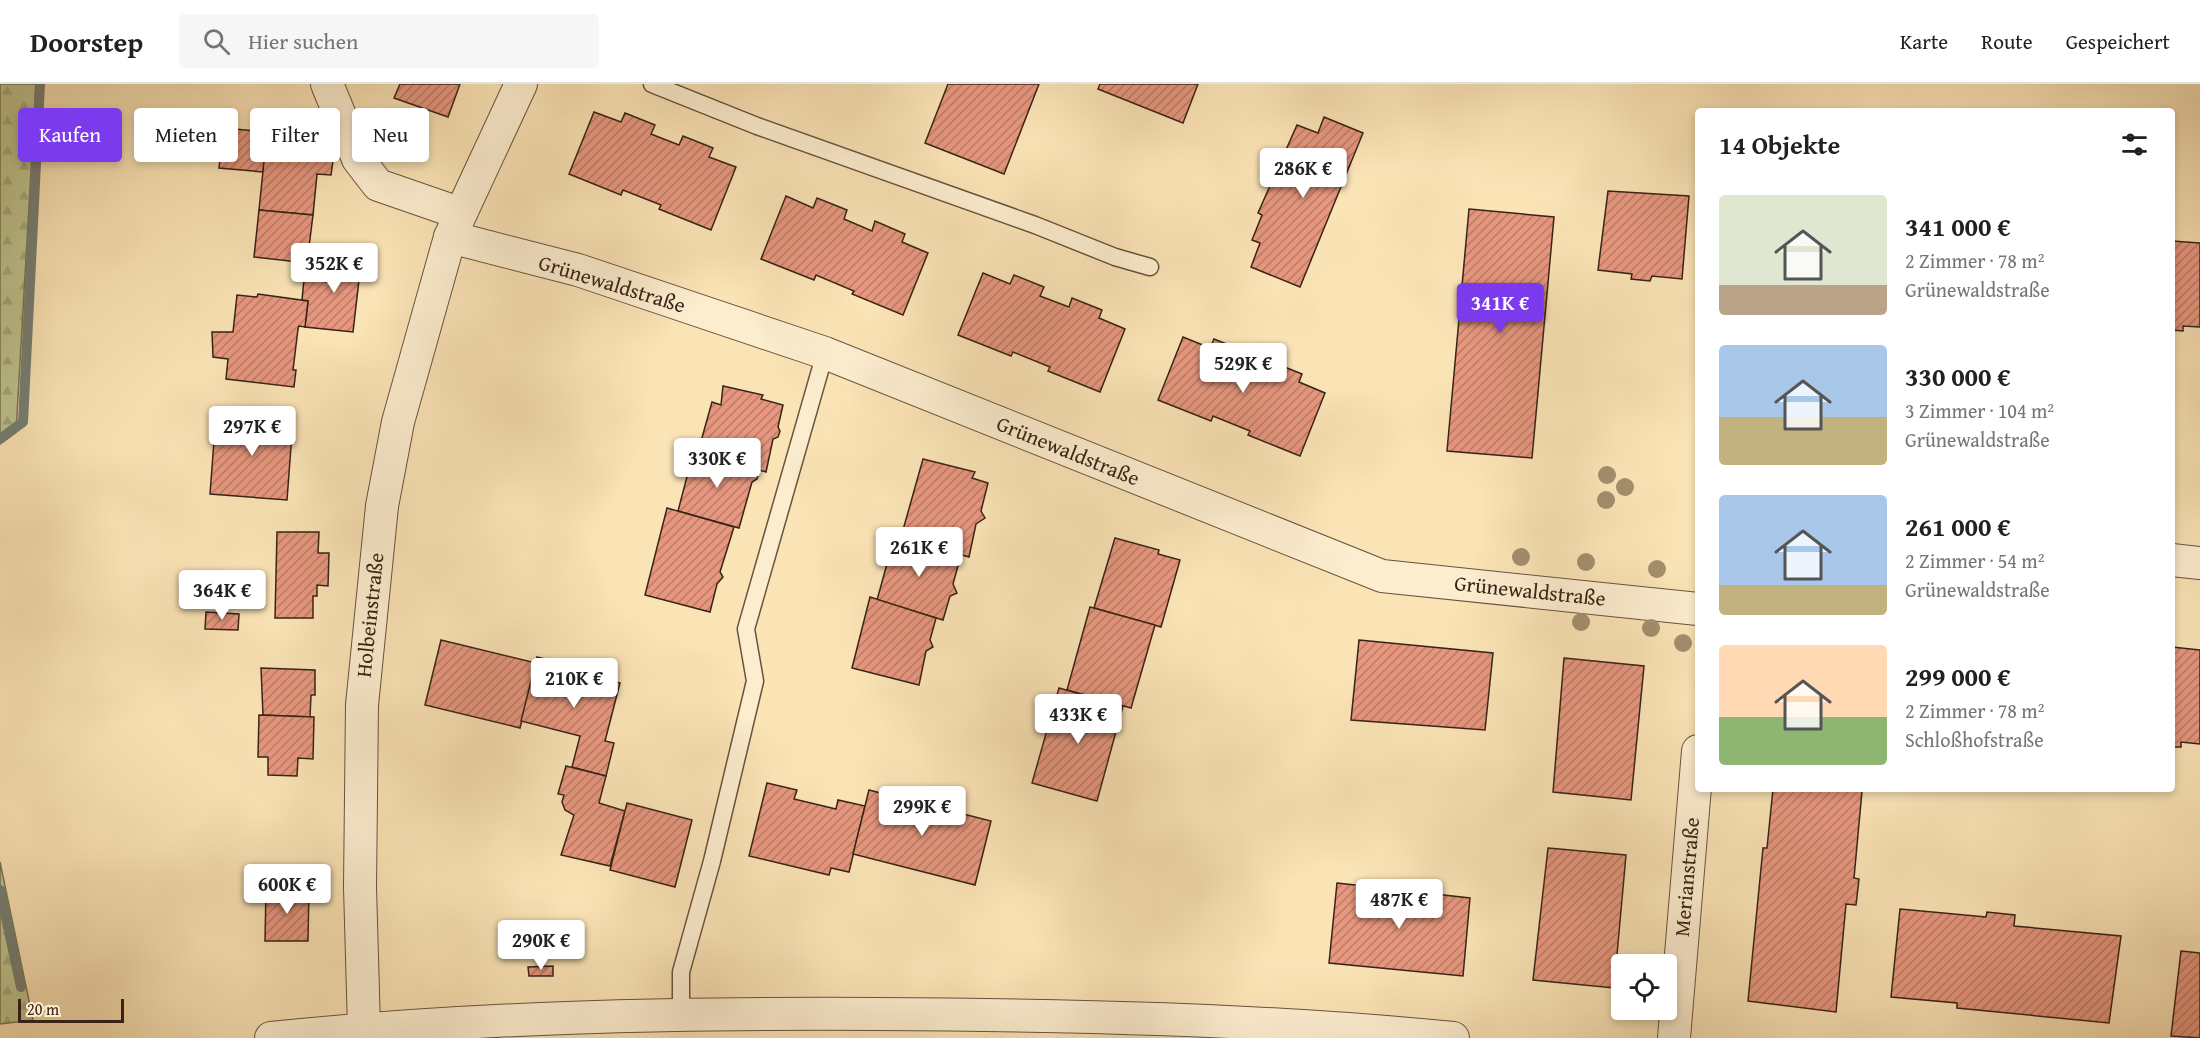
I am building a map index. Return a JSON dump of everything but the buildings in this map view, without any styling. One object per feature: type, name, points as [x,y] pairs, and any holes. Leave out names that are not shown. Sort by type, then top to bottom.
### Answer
[{"type":"street","points":[[327,84],[358,159],[378,185],[454,225]]},
{"type":"street","name":"Holbeinstraße","points":[[364,1028],[360,887],[362,705],[382,506],[398,422],[454,225],[521,84]]},
{"type":"street","name":"Grünewaldstraße","points":[[454,225],[578,270],[825,352],[1382,576],[1695,609]]},
{"type":"street","points":[[2175,560],[2200,563]]},
{"type":"street","name":"Merianstraße","points":[[1674,1038],[1695,787]]},
{"type":"street","points":[[271,1038],[364,1028],[527,1018],[681,1013],[782,1026],[1122,1017],[1293,1025],[1453,1038]]},
{"type":"lane","points":[[652,84],[757,126],[1035,225],[1115,257],[1150,267]]},
{"type":"lane","points":[[681,1013],[681,972],[712,861],[755,681],[746,629],[825,352]]},
{"type":"green space","points":[[0,84],[36,84],[35,108],[18,108],[18,162],[32,162],[16,432],[0,444]]},
{"type":"green space","points":[[0,862],[33,1020],[0,1024]]},
{"type":"waterway","points":[[0,439],[23,422],[40,84]]},
{"type":"waterway","points":[[0,890],[21,987]]}]
